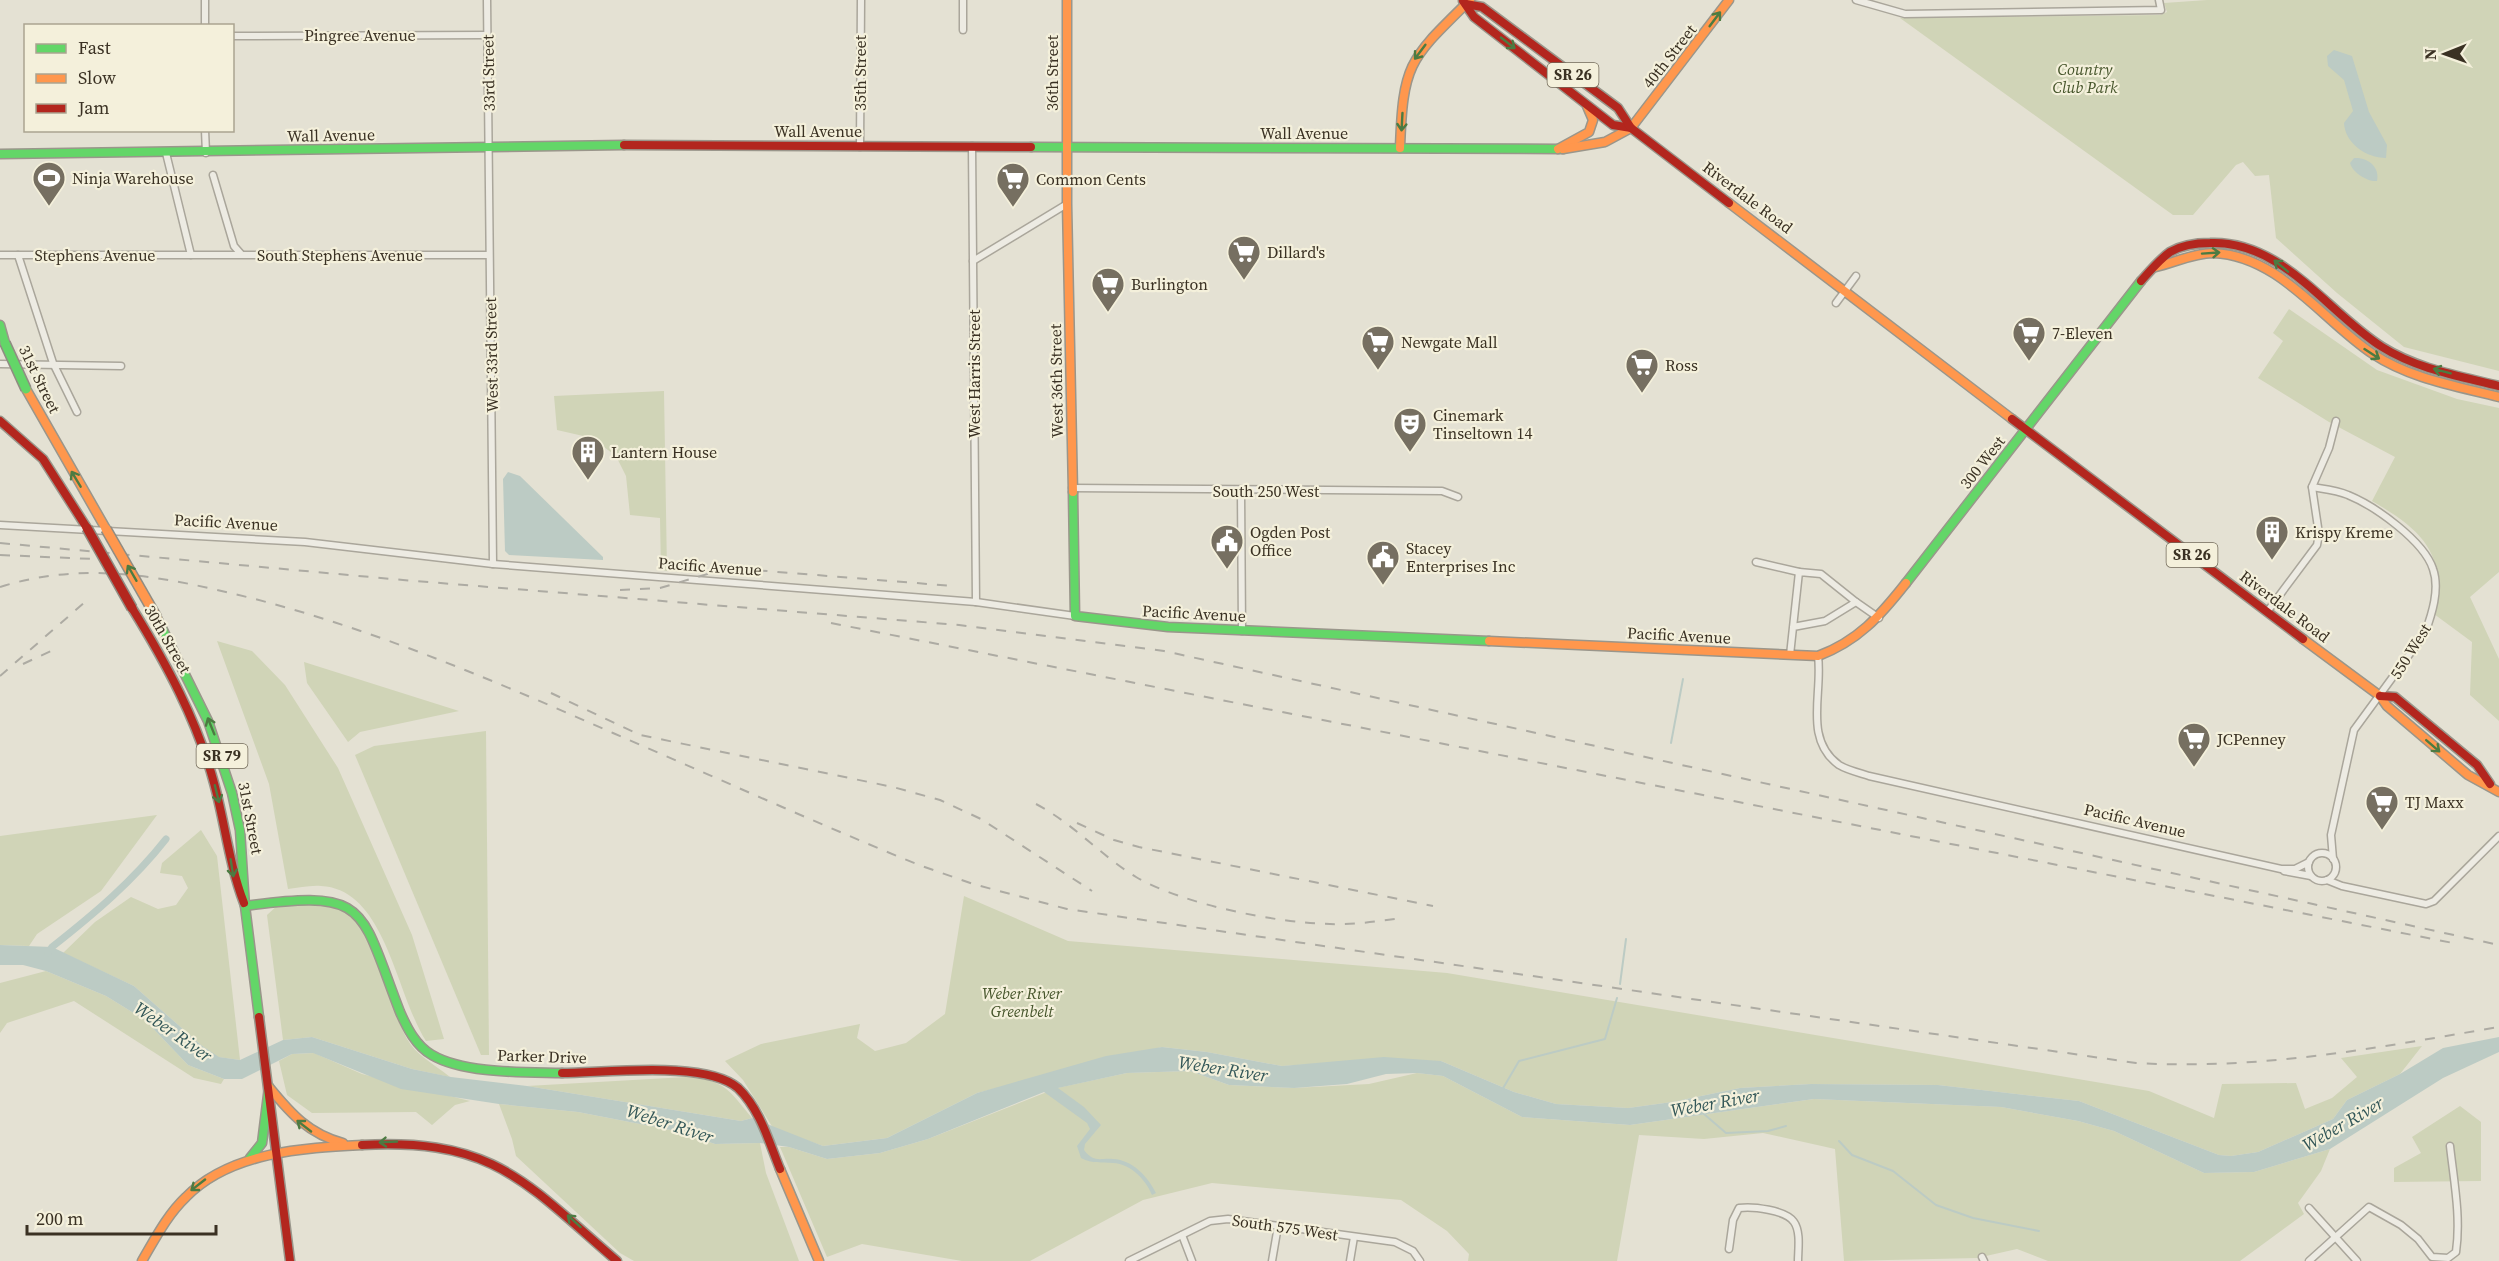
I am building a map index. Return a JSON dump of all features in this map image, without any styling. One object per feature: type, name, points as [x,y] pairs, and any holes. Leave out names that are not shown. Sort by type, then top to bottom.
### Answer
[{"type":"main road","name":"36th Street","points":[[1067,0],[1067,146]]},
{"type":"main road","name":"40th Street","points":[[1631,128],[1729,0]]},
{"type":"main road","name":"SR 26","points":[[1466,1],[1482,7],[1618,108],[1631,128]]},
{"type":"main road","name":"SR 26","points":[[1466,1],[1474,17],[1613,125],[1631,128]]},
{"type":"main road","points":[[1400,148],[1404,87],[1409,69],[1421,50],[1466,1]]},
{"type":"main road","points":[[1558,149],[1584,137],[1591,130],[1593,120],[1586,104]]},
{"type":"main road","name":"Wall Avenue","points":[[0,154],[206,153],[488,146],[1558,149],[1610,142],[1631,128]]},
{"type":"main road","name":"Riverdale Road","points":[[1631,128],[1845,291]]},
{"type":"main road","name":"West 36th Street","points":[[1067,146],[1075,616]]},
{"type":"main road","name":"300 West","points":[[1818,656],[1845,646],[1865,633],[1879,618],[2132,291],[2169,253],[2193,244],[2222,242],[2248,247],[2276,262],[2361,332],[2388,351],[2422,366],[2499,386]]},
{"type":"main road","points":[[2155,267],[2206,253],[2226,253],[2245,257],[2266,268],[2359,345],[2382,360],[2419,376],[2499,397]]},
{"type":"main road","name":"SR 26","points":[[1845,291],[2026,430]]},
{"type":"main road","name":"31st Street","points":[[0,325],[5,343],[26,389],[157,618],[196,692],[227,773],[246,873],[244,906],[263,1037],[290,1261]]},
{"type":"main road","name":"30th Street","points":[[0,421],[11,428],[43,459],[87,528],[178,688],[213,780],[224,822],[234,881],[244,906]]},
{"type":"main road","name":"Riverdale Road","points":[[2026,430],[2380,696]]},
{"type":"main road","name":"Pacific Avenue","points":[[1075,616],[1143,626],[1818,656]]},
{"type":"main road","name":"SR 26","points":[[2380,696],[2395,697],[2477,765],[2495,789]]},
{"type":"main road","name":"SR 26","points":[[2380,696],[2388,708],[2462,770],[2495,789]]},
{"type":"main road","name":"Parker Drive","points":[[244,906],[311,897],[334,900],[355,910],[364,919],[378,943],[401,1012],[413,1037],[426,1051],[437,1058],[465,1066],[531,1073],[686,1071],[711,1074],[736,1086],[749,1100],[759,1118],[819,1261]]},
{"type":"main road","points":[[269,1087],[301,1125],[323,1139],[352,1144]]},
{"type":"main road","points":[[250,1158],[262,1143],[269,1087]]},
{"type":"main road","points":[[142,1261],[171,1213],[187,1194],[221,1170],[250,1158],[352,1144],[395,1142],[424,1144],[452,1150],[512,1173],[574,1220],[617,1261]]},
{"type":"street","points":[[205,0],[206,24]]},
{"type":"street","name":"33rd Street","points":[[487,0],[488,146]]},
{"type":"street","name":"35th Street","points":[[860,147],[861,0]]},
{"type":"street","points":[[963,0],[963,30]]},
{"type":"street","points":[[1856,0],[1905,14],[2161,10],[2159,0]]},
{"type":"street","name":"Pingree Avenue","points":[[234,36],[487,35]]},
{"type":"street","points":[[205,132],[206,153]]},
{"type":"street","name":"West 33rd Street","points":[[488,146],[493,564]]},
{"type":"street","name":"West Harris Street","points":[[972,146],[976,602]]},
{"type":"street","points":[[166,153],[191,255]]},
{"type":"street","points":[[213,176],[234,246],[241,254]]},
{"type":"street","points":[[973,261],[1067,204]]},
{"type":"street","name":"Stephens Avenue","points":[[0,255],[191,255]]},
{"type":"street","points":[[18,255],[53,363],[77,412]]},
{"type":"street","name":"South Stephens Avenue","points":[[191,255],[489,255]]},
{"type":"street","points":[[1836,303],[1856,276]]},
{"type":"street","points":[[0,364],[53,363],[121,366]]},
{"type":"street","points":[[2267,612],[2317,545],[2319,534],[2312,487],[2329,448],[2336,421]]},
{"type":"street","name":"550 West","points":[[2312,487],[2331,490],[2359,500],[2405,532],[2427,557],[2434,571],[2432,613],[2425,633],[2352,735],[2331,835]]},
{"type":"street","name":"South 250 West","points":[[1072,488],[1442,491],[1458,497]]},
{"type":"street","points":[[1241,491],[1242,631]]},
{"type":"street","name":"Pacific Avenue","points":[[0,525],[279,540],[493,564],[976,602],[1075,616]]},
{"type":"street","points":[[1756,562],[1799,572],[1821,574],[1879,618]]},
{"type":"street","points":[[1790,655],[1799,572]]},
{"type":"street","points":[[1793,627],[1825,621],[1856,602]]},
{"type":"street","name":"Pacific Avenue","points":[[1818,656],[1821,677],[1816,724],[1821,747],[1839,765],[1869,776],[2281,869],[2294,875],[2311,876]]},
{"type":"street","points":[[2331,835],[2309,862],[2311,876],[2318,880],[2327,880],[2346,887],[2417,903],[2434,901],[2499,836]]},
{"type":"street","points":[[2331,835],[2333,859],[2339,879],[2346,887]]},
{"type":"street","points":[[2317,854],[2325,854],[2333,859]]},
{"type":"street","name":"Pacific Avenue","points":[[2281,869],[2295,869],[2309,862]]},
{"type":"street","points":[[2327,880],[2334,874],[2336,866]]},
{"type":"street","points":[[2309,1261],[2369,1208],[2409,1232],[2432,1257],[2448,1258],[2456,1252],[2457,1199],[2450,1146]]},
{"type":"street","points":[[1729,1249],[1733,1220],[1739,1209],[1760,1210],[1783,1215],[1794,1221],[1798,1231],[1798,1261]]},
{"type":"street","points":[[2308,1209],[2357,1261]]},
{"type":"street","name":"South 575 West","points":[[1129,1261],[1210,1221],[1228,1219],[1395,1242],[1413,1251],[1420,1261]]},
{"type":"street","points":[[1272,1261],[1278,1226]]},
{"type":"street","points":[[1182,1235],[1192,1261]]},
{"type":"street","points":[[1350,1261],[1354,1237]]},
{"type":"green space","name":"Country Club Park","points":[[2207,0],[2499,0],[2499,371],[2404,347],[2337,293],[2276,238],[2269,175],[2255,176],[2243,162],[2236,165],[2193,215],[2173,215],[1900,18],[2160,15],[2167,12],[2164,3]]},
{"type":"green space","points":[[2289,309],[2377,370],[2457,399],[2499,408],[2499,572],[2470,597],[2499,659],[2499,721],[2470,695],[2472,642],[2434,614],[2437,575],[2434,560],[2427,546],[2405,522],[2372,501],[2395,457],[2329,422],[2258,378],[2283,341],[2273,333]]},
{"type":"green space","points":[[664,391],[667,571],[661,570],[660,518],[630,515],[626,476],[616,456],[592,438],[557,430],[554,396]]},
{"type":"green space","points":[[217,641],[252,651],[285,685],[338,768],[412,935],[444,1039],[426,1041],[387,947],[375,924],[361,905],[343,892],[321,886],[288,889],[269,784]]},
{"type":"green space","points":[[304,662],[459,711],[360,732],[348,742],[307,683]]},
{"type":"green space","points":[[486,731],[489,1055],[481,1055],[355,755],[374,746]]},
{"type":"green space","points":[[157,815],[101,891],[37,934],[29,946],[0,945],[0,836]]},
{"type":"green space","points":[[201,830],[217,856],[240,1060],[218,1057],[201,1045],[134,986],[63,953],[95,922],[131,897],[158,909],[176,905],[188,888],[182,876],[160,873],[162,863]]},
{"type":"green space","name":"Weber River Greenbelt","points":[[964,896],[1068,941],[1447,973],[2149,1091],[2214,1118],[2222,1084],[2296,1083],[2305,1109],[2332,1098],[2357,1077],[2341,1058],[2422,1046],[2400,1074],[2347,1100],[2333,1119],[2258,1152],[2231,1156],[2219,1155],[2079,1101],[1938,1085],[1811,1084],[1740,1088],[1672,1102],[1628,1108],[1556,1104],[1514,1092],[1441,1061],[1359,1061],[1282,1066],[1207,1052],[1162,1047],[977,1093],[887,1138],[823,1146],[773,1128],[743,1080],[725,1061],[761,1044],[860,1024],[857,1038],[875,1051],[906,1043],[945,1014]]},
{"type":"green space","points":[[310,901],[337,903],[352,912],[364,927],[374,946],[402,1029],[411,1045],[424,1058],[450,1077],[412,1069],[312,1037],[283,1040],[267,915],[279,904]]},
{"type":"green space","points":[[46,971],[106,996],[145,1020],[188,1065],[224,1079],[221,1084],[194,1078],[74,1001],[7,1023],[0,1033],[0,983]]},
{"type":"green space","points":[[314,1053],[362,1074],[470,1101],[455,1105],[432,1125],[416,1112],[312,1113],[287,1095],[279,1061],[292,1054]]},
{"type":"green space","points":[[1190,1071],[1229,1085],[1294,1088],[1369,1084],[1417,1073],[1443,1076],[1522,1117],[1630,1125],[1814,1099],[2001,1107],[2078,1121],[2114,1131],[2204,1173],[2254,1172],[2330,1149],[2321,1171],[2298,1203],[2304,1214],[2240,1261],[2048,1261],[2017,1249],[1977,1258],[1844,1261],[1835,1149],[1763,1133],[1704,1139],[1639,1135],[1617,1261],[1468,1261],[1469,1254],[1447,1231],[1401,1200],[1212,1183],[1143,1200],[1030,1261],[962,1261],[862,1244],[827,1257],[780,1147],[789,1147],[827,1159],[880,1153],[928,1139],[1057,1088],[1127,1073]]},
{"type":"green space","points":[[699,1078],[725,1088],[752,1118],[741,1121],[527,1086]]},
{"type":"green space","points":[[499,1104],[578,1112],[676,1131],[715,1144],[760,1143],[766,1173],[799,1261],[634,1261],[620,1253],[516,1156]]},
{"type":"green space","points":[[2460,1106],[2481,1122],[2481,1181],[2394,1182],[2394,1168],[2421,1153],[2412,1137]]},
{"type":"water","points":[[2334,50],[2352,56],[2369,112],[2387,145],[2386,158],[2364,152],[2348,137],[2344,123],[2353,111],[2344,80],[2328,66],[2327,56]]},
{"type":"water","points":[[2354,158],[2364,159],[2375,167],[2377,181],[2369,180],[2357,173],[2350,163]]},
{"type":"water","points":[[508,472],[520,476],[603,557],[603,560],[509,555],[505,551],[503,479]]},
{"type":"water","name":"Weber River","points":[[0,945],[52,947],[134,986],[201,1045],[219,1057],[240,1060],[283,1040],[312,1037],[412,1069],[451,1077],[527,1086],[741,1121],[752,1118],[823,1146],[887,1138],[977,1093],[1106,1056],[1162,1047],[1207,1052],[1282,1066],[1384,1057],[1441,1061],[1514,1092],[1556,1104],[1628,1108],[1672,1102],[1740,1088],[1811,1084],[1938,1085],[2079,1101],[2219,1155],[2231,1156],[2258,1152],[2333,1119],[2347,1100],[2400,1074],[2443,1048],[2499,1037],[2499,1052],[2443,1078],[2330,1149],[2254,1172],[2204,1173],[2114,1131],[2078,1121],[2001,1107],[1814,1099],[1630,1125],[1522,1117],[1443,1076],[1417,1073],[1386,1074],[1347,1084],[1294,1088],[1229,1085],[1190,1071],[1127,1073],[1058,1088],[1084,1107],[1101,1125],[1085,1144],[1084,1150],[1094,1158],[1127,1162],[1144,1175],[1156,1193],[1152,1195],[1142,1179],[1126,1166],[1093,1162],[1081,1158],[1077,1146],[1090,1129],[1087,1123],[1044,1092],[928,1139],[880,1153],[827,1159],[789,1147],[760,1143],[715,1144],[676,1131],[578,1112],[499,1104],[401,1089],[313,1053],[292,1054],[242,1079],[224,1079],[188,1065],[145,1020],[106,996],[46,971],[23,965],[0,965]]},
{"type":"waterway","points":[[1671,743],[1683,679]]},
{"type":"waterway","points":[[48,953],[52,947],[127,883],[166,839]]},
{"type":"waterway","points":[[1620,984],[1626,939]]},
{"type":"waterway","points":[[1502,1090],[1519,1061],[1605,1039],[1617,998]]},
{"type":"waterway","name":"Weber River","points":[[1704,1114],[1726,1133],[1768,1131],[1786,1126]]},
{"type":"waterway","points":[[1839,1141],[1852,1155],[1893,1171],[1936,1205],[1973,1218],[2039,1231]]},
{"type":"railway","points":[[0,543],[403,580],[959,625],[1164,651],[2499,945]]},
{"type":"railway","points":[[0,555],[93,559]]},
{"type":"railway","points":[[620,590],[660,588],[711,573],[741,569],[953,586]]},
{"type":"railway","points":[[0,587],[63,574],[126,574],[188,584],[298,611],[389,641],[480,676],[919,865],[973,884],[1067,909],[2136,1063],[2229,1063],[2319,1056],[2499,1027]]},
{"type":"railway","points":[[0,676],[85,602]]},
{"type":"railway","points":[[831,623],[2453,943]]},
{"type":"railway","points":[[23,664],[53,650]]},
{"type":"railway","points":[[551,693],[640,735],[893,787],[940,800],[981,819],[1092,891]]},
{"type":"railway","points":[[1036,804],[1063,821],[1136,877],[1178,896],[1257,916],[1308,923],[1348,924],[1403,918]]},
{"type":"railway","points":[[1077,823],[1114,840],[1139,847],[1433,906]]},
{"type":"traffic: fast","points":[[0,154],[624,145]]},
{"type":"traffic: fast","points":[[1031,147],[1563,149]]},
{"type":"traffic: fast","points":[[1906,583],[2141,281]]},
{"type":"traffic: fast","points":[[0,325],[5,343]]},
{"type":"traffic: fast","points":[[5,343],[26,389]]},
{"type":"traffic: fast","points":[[1073,492],[1075,616],[1168,627],[1489,641]]},
{"type":"traffic: fast","points":[[157,618],[208,721],[232,793],[240,830],[245,906],[259,1017]]},
{"type":"traffic: fast","points":[[245,906],[316,900],[338,904],[354,913],[366,927],[400,1012],[413,1036],[426,1051],[445,1061],[478,1069],[562,1073]]},
{"type":"traffic: fast","points":[[250,1158],[262,1143],[269,1087]]},
{"type":"traffic: slow","points":[[1067,0],[1067,204],[1073,492]]},
{"type":"traffic: slow","points":[[1400,148],[1404,97],[1414,64],[1434,36],[1470,0]]},
{"type":"traffic: slow","points":[[1563,149],[1605,142],[1631,128],[1729,0]]},
{"type":"traffic: slow","points":[[1558,149],[1589,132],[1593,120],[1587,106]]},
{"type":"traffic: slow","points":[[1729,203],[2012,419]]},
{"type":"traffic: slow","points":[[2155,267],[2206,253],[2237,257],[2259,265],[2299,292],[2354,340],[2388,363],[2434,381],[2499,397]]},
{"type":"traffic: slow","points":[[26,389],[106,529]]},
{"type":"traffic: slow","points":[[106,529],[157,618]]},
{"type":"traffic: slow","points":[[1489,641],[1818,656],[1857,635],[1887,606],[1906,583]]},
{"type":"traffic: slow","points":[[2303,639],[2380,696],[2387,706],[2468,775],[2499,792]]},
{"type":"traffic: slow","points":[[269,1087],[302,1122],[320,1134],[343,1143]]},
{"type":"traffic: slow","points":[[142,1261],[179,1204],[204,1182],[224,1170],[268,1155],[316,1148],[362,1145]]},
{"type":"traffic: slow","points":[[780,1169],[819,1261]]},
{"type":"traffic: jam","points":[[1463,1],[1474,17],[1613,125],[1631,128]]},
{"type":"traffic: jam","points":[[1466,4],[1482,7],[1618,108],[1631,128],[1729,203]]},
{"type":"traffic: jam","points":[[624,145],[1031,147]]},
{"type":"traffic: jam","points":[[2141,281],[2166,255],[2179,248],[2205,243],[2236,245],[2260,253],[2282,265],[2362,332],[2395,355],[2439,371],[2499,386]]},
{"type":"traffic: jam","points":[[2012,419],[2303,639]]},
{"type":"traffic: jam","points":[[0,421],[43,459],[87,528]]},
{"type":"traffic: jam","points":[[87,528],[132,608]]},
{"type":"traffic: jam","points":[[132,608],[168,671],[199,737],[214,783],[244,903]]},
{"type":"traffic: jam","points":[[2380,696],[2395,697],[2477,765],[2490,784]]},
{"type":"traffic: jam","points":[[259,1017],[290,1261]]},
{"type":"traffic: jam","points":[[562,1073],[654,1070],[680,1071],[723,1079],[746,1096],[763,1126],[780,1169]]},
{"type":"traffic: jam","points":[[362,1145],[407,1145],[445,1149],[476,1158],[504,1171],[531,1188],[617,1261]]},
{"type":"place","name":"Ninja Warehouse","points":[[49,207]]},
{"type":"place","name":"Common Cents","points":[[1013,208]]},
{"type":"place","name":"Dillard's","points":[[1244,281]]},
{"type":"place","name":"Burlington","points":[[1108,313]]},
{"type":"place","name":"7-Eleven","points":[[2029,362]]},
{"type":"place","name":"Newgate Mall","points":[[1378,371]]},
{"type":"place","name":"Ross","points":[[1642,394]]},
{"type":"place","name":"Cinemark Tinseltown 14","points":[[1410,453]]},
{"type":"place","name":"Lantern House","points":[[588,481]]},
{"type":"place","name":"Krispy Kreme","points":[[2272,561]]},
{"type":"place","name":"Ogden Post Office","points":[[1227,570]]},
{"type":"place","name":"Stacey Enterprises Inc","points":[[1383,586]]},
{"type":"place","name":"JCPenney","points":[[2194,768]]},
{"type":"place","name":"TJ Maxx","points":[[2382,831]]}]
